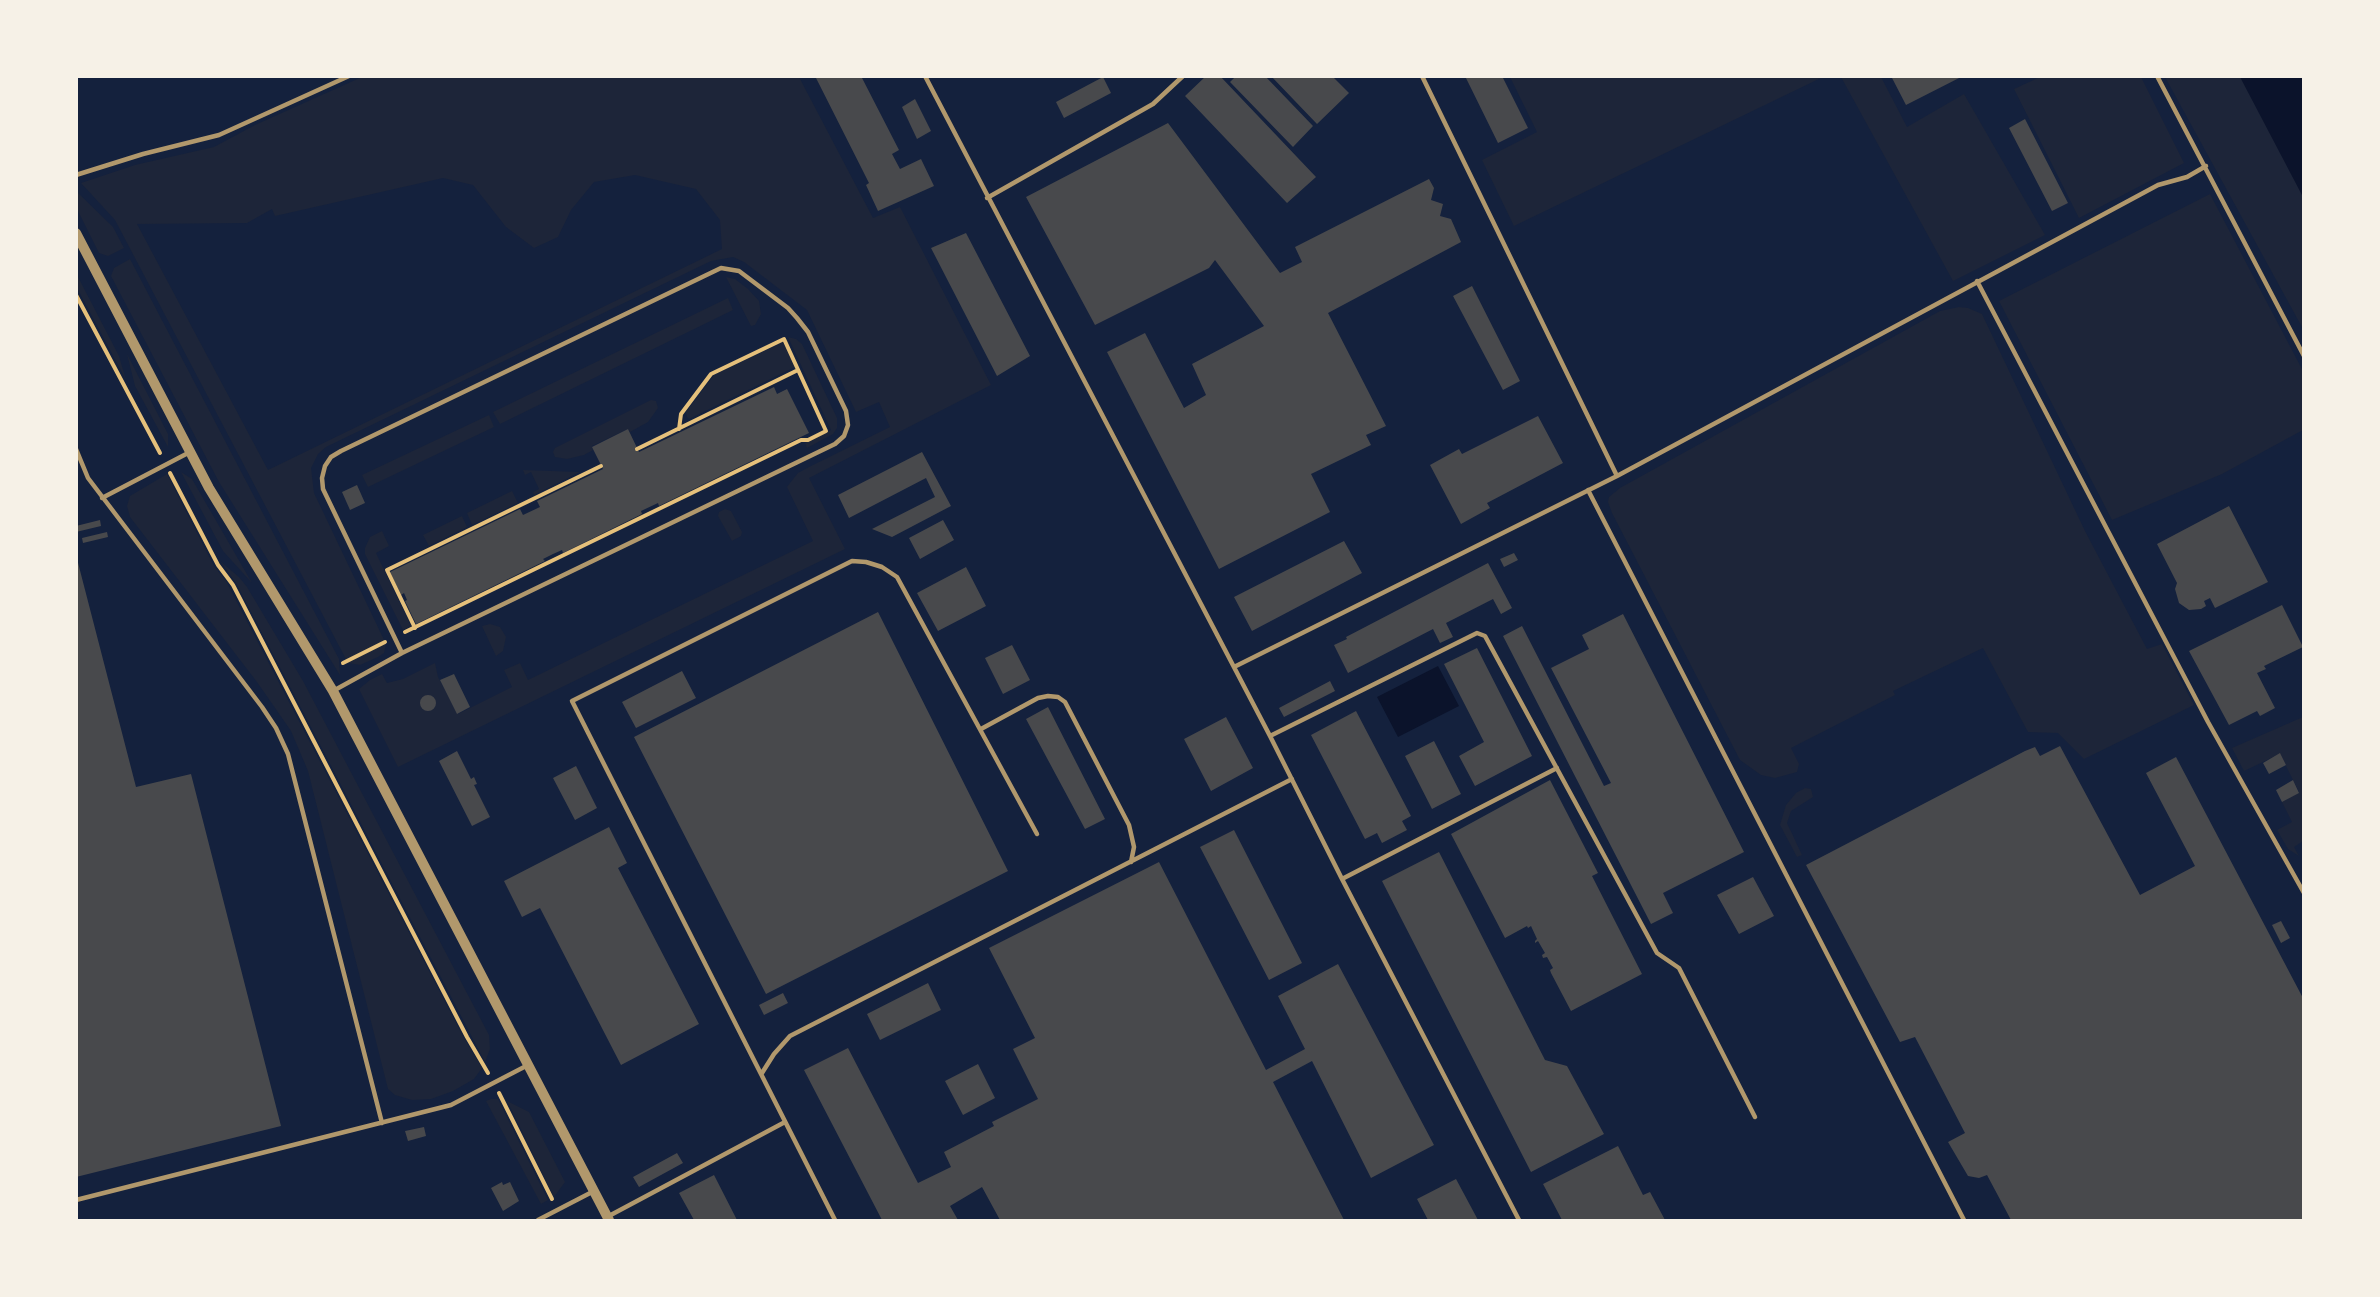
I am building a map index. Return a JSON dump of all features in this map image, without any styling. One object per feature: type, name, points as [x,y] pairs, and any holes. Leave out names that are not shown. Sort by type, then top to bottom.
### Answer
[{"type":"street","points":[[76,233],[209,488],[333,691],[608,1219]]},
{"type":"lane","points":[[76,174],[219,135],[349,76]]},
{"type":"lane","points":[[925,76],[1270,736],[1519,1221]]},
{"type":"lane","points":[[987,198],[1153,104],[1183,76]]},
{"type":"lane","points":[[1422,76],[1617,476]]},
{"type":"lane","points":[[2157,76],[2304,356]]},
{"type":"lane","points":[[1234,667],[1617,476],[2158,185],[2187,177],[2206,166]]},
{"type":"lane","points":[[333,691],[402,653],[835,444],[844,436],[848,425],[846,411],[808,332],[797,318],[788,308],[739,271],[730,268],[713,270],[341,450],[331,457],[325,466],[322,478],[323,489],[402,653]]},
{"type":"lane","points":[[1977,282],[2208,722],[2304,893]]},
{"type":"lane","points":[[76,449],[88,478],[262,707],[276,728],[288,754],[382,1123]]},
{"type":"lane","points":[[102,498],[190,452]]},
{"type":"lane","points":[[1588,490],[1964,1221]]},
{"type":"lane","points":[[835,1221],[572,701],[852,561],[866,562],[882,567],[897,577],[1038,834]]},
{"type":"lane","points":[[1270,736],[1477,633],[1485,636],[1657,953],[1679,968],[1755,1117]]},
{"type":"lane","points":[[981,729],[1038,698],[1058,697],[1065,702],[1129,825],[1134,847],[1131,862]]},
{"type":"lane","points":[[1342,879],[1557,768]]},
{"type":"lane","points":[[762,1073],[774,1054],[790,1036],[1292,779]]},
{"type":"lane","points":[[76,1200],[451,1106],[528,1065]]},
{"type":"lane","points":[[608,1219],[785,1122]]},
{"type":"lane","points":[[538,1221],[594,1191]]},
{"type":"path","points":[[76,295],[218,565],[233,585],[467,1037],[484,1065]]},
{"type":"path","points":[[343,663],[801,440],[808,440],[826,430],[784,339],[711,374],[681,414],[679,429]]},
{"type":"path","points":[[637,448],[798,370]]},
{"type":"path","points":[[415,628],[387,570],[601,466]]},
{"type":"path","points":[[502,1100],[551,1198]]},
{"type":"shaded area","points":[[362,77],[799,77],[873,218],[900,207],[991,385],[809,478],[845,549],[398,767],[359,689],[370,680],[382,674],[387,683],[403,679],[435,663],[438,677],[458,714],[512,687],[504,670],[520,663],[528,680],[813,541],[787,487],[798,473],[890,427],[879,402],[856,412],[807,310],[744,262],[733,257],[711,261],[326,447],[318,454],[311,468],[314,493],[386,644],[384,653],[378,657],[360,665],[348,663],[115,220],[81,183],[135,165],[214,147],[255,125]],"holes":[[[635,175],[696,189],[720,220],[722,249],[268,470],[137,224],[247,223],[272,209],[275,216],[443,178],[473,185],[506,227],[534,248],[558,237],[571,210],[594,182]]]},
{"type":"shaded area","points":[[1510,77],[1823,77],[1514,226],[1482,160],[1537,132]]},
{"type":"shaded area","points":[[1841,77],[1881,77],[1907,127],[1964,94],[2045,235],[1953,281]]},
{"type":"shaded area","points":[[2040,77],[2141,77],[2184,163],[2079,218],[2014,89]]},
{"type":"shaded area","points":[[2165,77],[2303,77],[2303,329]]},
{"type":"shaded area","points":[[2240,77],[2303,77],[2303,197]]},
{"type":"shaded area","points":[[76,191],[113,227],[124,248],[108,256],[99,253],[77,209]]},
{"type":"shaded area","points":[[2210,194],[2303,371],[2303,430],[2222,474],[2112,520],[1999,301]]},
{"type":"shaded area","points":[[130,259],[339,659],[340,675],[219,482],[111,276],[114,268]]},
{"type":"shaded area","points":[[76,273],[119,356],[126,380],[77,288]]},
{"type":"shaded area","points":[[726,277],[735,279],[759,301],[761,314],[755,325],[751,326]]},
{"type":"shaded area","points":[[728,298],[733,310],[500,424],[493,412]]},
{"type":"shaded area","points":[[1959,307],[1982,314],[2085,531],[2147,649],[2162,644],[2194,705],[2084,759],[2058,733],[2028,732],[1983,648],[1893,691],[1895,695],[1791,748],[1799,764],[1797,772],[1775,778],[1761,775],[1740,760],[1612,513],[1608,502],[1609,497],[1620,488],[1940,311]]},
{"type":"shaded area","points":[[788,337],[802,344],[837,418],[837,428],[833,434],[807,448],[805,443],[831,430]]},
{"type":"shaded area","points":[[783,342],[795,367],[689,419],[687,417],[686,412],[714,375]]},
{"type":"shaded area","points":[[127,354],[168,434],[168,447],[135,386]]},
{"type":"shaded area","points":[[651,400],[656,401],[658,408],[648,422],[630,432],[628,429],[592,446],[593,450],[584,455],[567,459],[555,457],[553,452],[555,448]]},
{"type":"shaded area","points":[[489,415],[494,427],[368,487],[362,475]]},
{"type":"shaded area","points":[[523,470],[580,472],[534,495],[533,492],[539,489],[531,472],[525,475]]},
{"type":"shaded area","points":[[181,472],[192,479],[252,583],[223,551]]},
{"type":"shaded area","points":[[167,474],[214,566],[226,581],[464,1038],[482,1068],[474,1079],[453,1091],[431,1099],[412,1100],[395,1095],[388,1089],[308,771],[291,731],[257,682],[130,517],[127,506],[130,496]]},
{"type":"shaded area","points":[[512,491],[518,503],[472,525],[467,513]]},
{"type":"shaded area","points":[[725,509],[731,511],[742,532],[741,536],[732,541],[718,516],[719,512]]},
{"type":"shaded area","points":[[462,516],[467,527],[429,546],[423,535]]},
{"type":"shaded area","points":[[382,531],[389,546],[376,553],[411,626],[403,630],[365,554],[370,537]]},
{"type":"shaded area","points":[[220,561],[247,587],[303,681],[489,1035],[490,1049],[485,1062],[236,583]]},
{"type":"shaded area","points":[[490,624],[500,627],[506,637],[503,651],[496,656],[482,626]]},
{"type":"shaded area","points":[[1438,666],[1459,706],[1398,737],[1377,697]]},
{"type":"shaded area","points":[[2303,717],[2303,841],[2294,847],[2299,856],[2288,849],[2277,830],[2292,822],[2282,802],[2299,792],[2280,754],[2244,771],[2232,748]]},
{"type":"shaded area","points":[[1805,788],[1811,789],[1813,797],[1791,811],[1787,823],[1802,855],[1797,857],[1780,825],[1786,805],[1796,793]]},
{"type":"shaded area","points":[[498,1099],[548,1200],[541,1204],[486,1101]]},
{"type":"shaded area","points":[[507,1101],[529,1112],[565,1182],[554,1197]]},
{"type":"building","points":[[815,76],[861,76],[899,150],[892,154],[900,169],[921,159],[934,186],[878,211],[866,185],[869,183]]},
{"type":"building","points":[[1206,76],[1220,76],[1316,177],[1287,203],[1185,96]]},
{"type":"building","points":[[1236,76],[1265,76],[1313,126],[1293,147],[1230,82]]},
{"type":"building","points":[[1271,76],[1332,76],[1349,93],[1317,124]]},
{"type":"building","points":[[1465,76],[1502,76],[1528,128],[1498,143]]},
{"type":"building","points":[[1891,76],[1963,76],[1906,105]]},
{"type":"building","points":[[1103,77],[1111,93],[1064,118],[1056,102]]},
{"type":"building","points":[[915,99],[931,131],[917,139],[902,107]]},
{"type":"building","points":[[2025,119],[2068,203],[2052,211],[2009,128]]},
{"type":"building","points":[[1168,123],[1280,273],[1302,262],[1295,247],[1429,179],[1434,188],[1431,200],[1443,204],[1440,216],[1451,219],[1461,242],[1328,313],[1386,426],[1366,435],[1371,445],[1311,474],[1330,512],[1219,569],[1107,352],[1145,333],[1184,408],[1206,395],[1192,364],[1264,326],[1215,260],[1209,268],[1095,325],[1026,197]]},
{"type":"building","points":[[966,233],[1030,356],[997,376],[931,248]]},
{"type":"building","points":[[1472,286],[1520,381],[1503,390],[1453,296]]},
{"type":"building","points":[[774,387],[777,394],[787,389],[809,433],[659,506],[658,503],[641,511],[642,514],[563,553],[562,550],[553,554],[543,559],[545,561],[416,624],[405,601],[407,600],[404,593],[401,595],[390,572],[520,509],[523,515],[540,507],[537,501],[603,469],[592,447],[628,429],[639,452]]},
{"type":"building","points":[[1538,416],[1563,463],[1487,503],[1490,508],[1461,524],[1430,465],[1459,449],[1462,454]]},
{"type":"building","points":[[922,452],[951,506],[892,537],[872,529],[935,497],[926,478],[849,518],[838,495]]},
{"type":"building","points":[[357,485],[365,503],[350,510],[342,492]]},
{"type":"building","points":[[2229,506],[2268,582],[2215,608],[2210,598],[2204,601],[2206,606],[2201,609],[2189,610],[2179,603],[2175,589],[2177,583],[2157,544]]},
{"type":"building","points":[[100,520],[101,526],[76,532],[76,526]]},
{"type":"building","points":[[943,520],[954,540],[920,559],[909,538]]},
{"type":"building","points":[[107,532],[108,537],[83,543],[82,538]]},
{"type":"building","points":[[1344,541],[1362,573],[1252,631],[1234,597]]},
{"type":"building","points":[[1514,553],[1518,560],[1504,567],[1500,559]]},
{"type":"building","points":[[76,555],[136,787],[191,774],[281,1126],[76,1177]]},
{"type":"building","points":[[1488,563],[1512,608],[1501,614],[1493,599],[1446,623],[1453,637],[1440,643],[1433,629],[1348,673],[1334,645]]},
{"type":"building","points":[[966,567],[986,606],[938,631],[917,593]]},
{"type":"building","points":[[2282,605],[2303,647],[2264,666],[2266,669],[2257,673],[2275,708],[2260,716],[2257,711],[2229,725],[2189,651]]},
{"type":"building","points":[[878,612],[1008,871],[766,994],[634,737]]},
{"type":"building","points":[[1623,614],[1744,852],[1663,893],[1673,913],[1651,924],[1503,636],[1522,626],[1604,786],[1611,783],[1551,668],[1589,649],[1582,635]]},
{"type":"building","points":[[1012,645],[1030,680],[1003,694],[985,658]]},
{"type":"building","points":[[1477,648],[1532,756],[1475,786],[1459,756],[1484,742],[1444,664]]},
{"type":"building","points":[[682,671],[696,698],[636,728],[622,702]]},
{"type":"building","points":[[454,674],[470,707],[457,714],[440,680]]},
{"type":"building","points":[[1330,681],[1335,691],[1284,717],[1279,708]]},
{"type":"building","points":[[425,695],[431,695],[436,703],[434,709],[425,711],[420,706],[420,700]]},
{"type":"building","points":[[1048,707],[1105,819],[1085,829],[1026,719]]},
{"type":"building","points":[[1356,711],[1411,816],[1402,821],[1407,830],[1382,843],[1377,833],[1365,839],[1311,735]]},
{"type":"building","points":[[1226,717],[1253,768],[1211,791],[1184,739]]},
{"type":"building","points":[[1434,741],[1461,794],[1432,809],[1405,756]]},
{"type":"building","points":[[2060,746],[2140,895],[2195,866],[2146,773],[2176,757],[2304,1000],[2304,1220],[2011,1220],[1987,1175],[1979,1178],[1968,1176],[1948,1142],[1965,1133],[1915,1037],[1900,1042],[1806,865],[2025,751],[2035,747],[2040,756]]},
{"type":"building","points":[[457,751],[471,779],[474,777],[477,784],[474,785],[490,817],[472,826],[439,761]]},
{"type":"building","points":[[2280,753],[2286,765],[2269,774],[2263,763]]},
{"type":"building","points":[[576,766],[597,808],[575,820],[553,778]]},
{"type":"building","points":[[1550,780],[1598,873],[1592,876],[1642,974],[1571,1011],[1551,973],[1550,970],[1553,968],[1547,957],[1543,958],[1542,955],[1545,953],[1538,941],[1535,943],[1537,939],[1531,926],[1505,938],[1451,834]]},
{"type":"building","points":[[2293,780],[2299,793],[2282,802],[2276,790]]},
{"type":"building","points":[[609,827],[627,863],[618,868],[699,1024],[621,1065],[540,908],[522,917],[504,881]]},
{"type":"building","points":[[1234,830],[1302,963],[1269,980],[1200,847]]},
{"type":"building","points":[[1439,852],[1545,1060],[1567,1066],[1604,1134],[1531,1172],[1382,881]]},
{"type":"building","points":[[1159,862],[1266,1070],[1305,1049],[1278,996],[1338,964],[1434,1145],[1371,1178],[1312,1061],[1273,1082],[1344,1220],[1000,1220],[982,1187],[950,1206],[958,1220],[882,1220],[804,1070],[848,1048],[918,1183],[951,1167],[944,1152],[994,1126],[992,1122],[1038,1099],[1013,1049],[1035,1038],[989,948]]},
{"type":"building","points":[[1753,877],[1774,916],[1739,934],[1717,895]]},
{"type":"building","points":[[2281,921],[2290,938],[2281,943],[2272,925]]},
{"type":"building","points":[[928,983],[941,1010],[880,1040],[867,1014]]},
{"type":"building","points":[[783,993],[788,1003],[764,1015],[759,1005]]},
{"type":"building","points":[[978,1064],[995,1098],[963,1115],[945,1081]]},
{"type":"building","points":[[424,1127],[426,1136],[408,1141],[405,1131]]},
{"type":"building","points":[[1618,1146],[1643,1195],[1650,1192],[1665,1220],[1562,1220],[1543,1184]]},
{"type":"building","points":[[677,1153],[683,1163],[639,1187],[633,1177]]},
{"type":"building","points":[[714,1175],[737,1220],[694,1220],[679,1193]]},
{"type":"building","points":[[1456,1179],[1478,1220],[1428,1220],[1417,1199]]},
{"type":"building","points":[[502,1182],[503,1185],[510,1182],[519,1201],[503,1211],[491,1188]]}]
